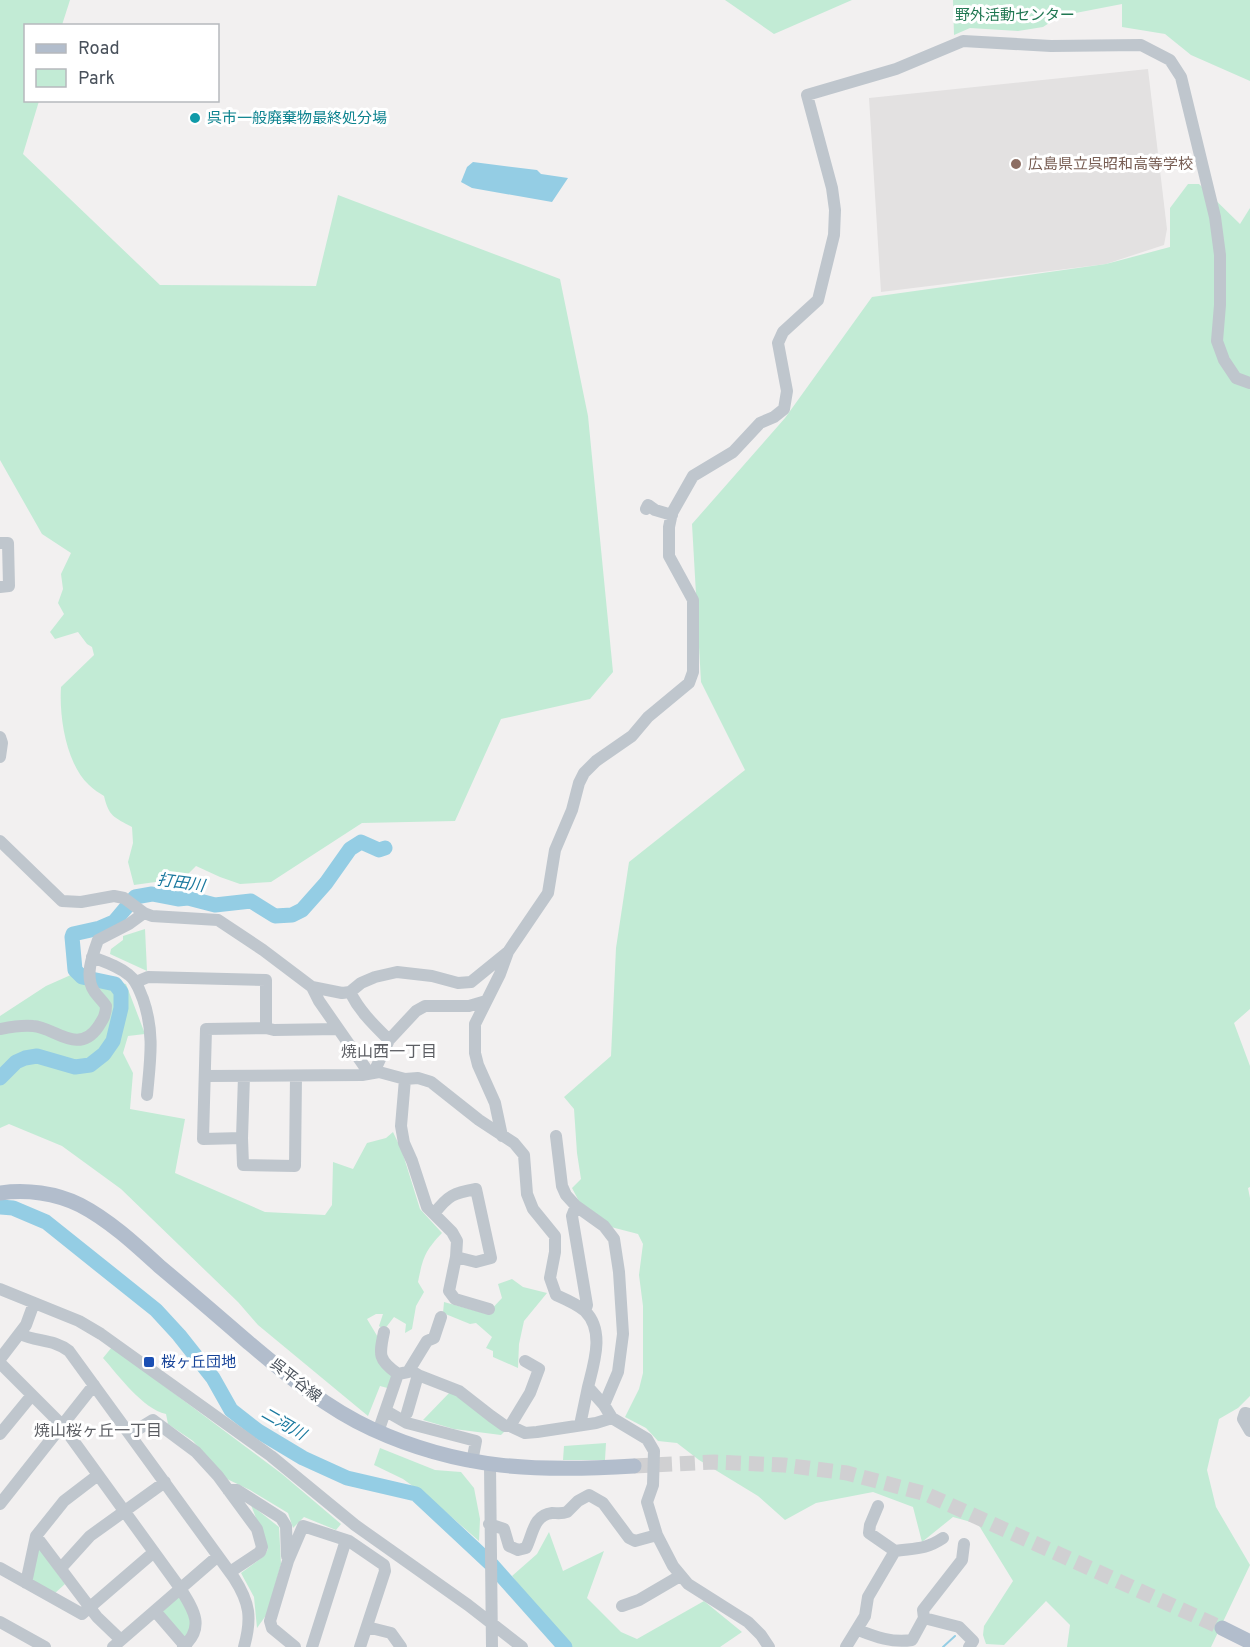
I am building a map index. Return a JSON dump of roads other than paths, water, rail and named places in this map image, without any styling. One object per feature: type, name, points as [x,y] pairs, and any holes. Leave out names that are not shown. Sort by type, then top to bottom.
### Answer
[{"type":"main road","name":"呉平谷線","points":[[0,1193],[29,1191],[80,1205],[130,1241],[296,1382],[334,1409],[378,1432],[412,1446],[490,1465],[571,1470],[634,1466]]},
{"type":"main road","points":[[1222,1628],[1250,1642]]},
{"type":"street","points":[[502,1136],[495,1103],[482,1077],[475,1053],[475,1024],[500,974],[508,952],[548,893],[555,850],[585,772],[596,761],[632,736],[648,717],[689,683],[693,672],[693,600],[669,556],[669,527],[672,515],[693,476],[734,452],[760,423],[774,417],[784,409],[787,391],[778,343],[783,332],[811,309],[818,300],[834,235],[835,210],[832,188],[807,95],[896,69],[963,41],[1051,46],[1141,45],[1170,60],[1181,77],[1215,217],[1220,255],[1217,341],[1224,360],[1236,378],[1250,383]]},
{"type":"street","points":[[646,509],[648,506],[672,515]]},
{"type":"street","points":[[0,543],[8,543],[9,586],[0,587]]},
{"type":"street","points":[[0,737],[2,743],[0,757]]},
{"type":"street","points":[[0,841],[62,901],[81,902],[114,896],[152,916],[218,920],[312,987],[334,992],[350,992],[361,983],[375,977],[397,972],[432,976],[458,983],[471,982],[508,952]]},
{"type":"street","points":[[0,1029],[33,1026],[74,1040],[94,1033],[105,1016],[106,1006],[94,991],[90,978],[92,957],[98,940],[129,924],[136,906]]},
{"type":"street","points":[[92,957],[113,965],[136,982],[149,1016],[152,1041],[147,1095]]},
{"type":"street","points":[[136,982],[148,977],[266,980],[266,1028]]},
{"type":"street","points":[[312,987],[338,1029],[372,1072]]},
{"type":"street","points":[[350,992],[368,1020],[389,1040]]},
{"type":"street","points":[[372,1072],[389,1040],[416,1011],[425,1006],[469,1006],[486,1001]]},
{"type":"street","points":[[243,1138],[203,1139],[206,1029],[338,1029]]},
{"type":"street","points":[[205,1076],[362,1075],[372,1072],[405,1079],[418,1078],[437,1085],[514,1143],[524,1155],[527,1194],[533,1209],[555,1236],[555,1252],[550,1278],[556,1294],[585,1311],[598,1343],[580,1425]]},
{"type":"street","points":[[244,1076],[243,1165],[295,1166],[296,1076]]},
{"type":"street","points":[[405,1079],[401,1126],[404,1143],[427,1208],[452,1232],[457,1241],[449,1291],[455,1299],[489,1309]]},
{"type":"street","points":[[556,1136],[562,1186],[566,1195],[576,1206],[604,1226],[614,1239],[619,1272],[623,1334],[618,1372],[604,1405]]},
{"type":"street","points":[[434,1214],[454,1193],[476,1189],[492,1258],[476,1262],[456,1257]]},
{"type":"street","points":[[576,1206],[572,1216],[587,1305],[585,1311]]},
{"type":"street","points":[[0,1289],[79,1321],[101,1334],[271,1456],[355,1525],[522,1647]]},
{"type":"street","points":[[33,1303],[26,1325],[0,1361],[62,1425],[180,1588],[194,1610],[196,1618],[193,1636],[184,1647],[155,1611]]},
{"type":"street","points":[[378,1432],[386,1411],[427,1341],[434,1338],[441,1317]]},
{"type":"street","points":[[384,1332],[380,1357],[384,1363],[459,1390],[504,1426],[510,1426],[525,1433],[596,1424],[612,1418]]},
{"type":"street","points":[[20,1334],[29,1339],[60,1344],[69,1351],[230,1572],[244,1594],[249,1612],[249,1630],[244,1647]]},
{"type":"street","points":[[510,1426],[530,1393],[539,1369],[525,1361]]},
{"type":"street","points":[[407,1413],[408,1373]]},
{"type":"street","points":[[0,1503],[94,1385]]},
{"type":"street","points":[[588,1387],[612,1418],[647,1439],[654,1451],[653,1485],[647,1502],[657,1534],[680,1576],[692,1588],[748,1622],[761,1635],[768,1647]]},
{"type":"street","points":[[0,1434],[32,1395]]},
{"type":"street","points":[[386,1411],[407,1423],[476,1442],[472,1462]]},
{"type":"street","points":[[1250,1414],[1245,1413],[1243,1419],[1250,1431]]},
{"type":"street","points":[[130,1434],[153,1420],[196,1452],[257,1529],[262,1547],[260,1552],[230,1572]]},
{"type":"street","points":[[490,1465],[489,1587],[492,1647]]},
{"type":"street","points":[[26,1583],[36,1536],[64,1501],[98,1475]]},
{"type":"street","points":[[61,1568],[90,1536],[165,1482]]},
{"type":"street","points":[[228,1490],[237,1490],[281,1518],[286,1526],[288,1561]]},
{"type":"street","points":[[489,1524],[504,1529],[509,1545],[518,1550],[526,1548],[532,1527],[541,1517],[549,1513],[567,1512],[578,1501],[589,1496],[603,1503],[629,1538],[635,1541],[657,1534]]},
{"type":"street","points":[[878,1506],[870,1524],[869,1533],[895,1551],[921,1549],[943,1538]]},
{"type":"street","points":[[296,1647],[272,1628],[270,1622],[288,1561],[303,1526],[346,1540],[384,1566],[385,1571],[360,1647]]},
{"type":"street","points":[[36,1536],[117,1643],[218,1556]]},
{"type":"street","points":[[312,1647],[346,1540]]},
{"type":"street","points":[[858,1630],[881,1640],[901,1642],[912,1640],[924,1617],[924,1610],[962,1560],[964,1544]]},
{"type":"street","points":[[846,1647],[865,1616],[868,1597],[895,1551]]},
{"type":"street","points":[[0,1568],[82,1614],[154,1552]]},
{"type":"street","points":[[622,1606],[639,1600],[680,1576]]},
{"type":"street","points":[[924,1617],[959,1627],[973,1641],[969,1647]]},
{"type":"street","points":[[0,1622],[37,1645]]},
{"type":"street","points":[[367,1627],[391,1633],[401,1647]]},
{"type":"water","points":[[473,162],[537,170],[541,174],[568,178],[552,202],[472,188],[461,182],[467,167]]},
{"type":"waterway","name":"打田川","points":[[0,1078],[16,1062],[37,1056],[75,1067],[90,1065],[104,1054],[113,1041],[121,1008],[121,992],[115,984],[82,977],[75,970],[73,934],[100,928],[114,922],[135,897],[152,894],[178,899],[188,898],[215,905],[251,901],[275,916],[292,915],[302,910],[326,883],[350,849],[361,842],[379,850],[385,848]]},
{"type":"waterway","name":"二河川","points":[[0,1207],[13,1208],[46,1222],[156,1310],[213,1378],[231,1410],[258,1431],[303,1458],[347,1478],[416,1494],[492,1565],[565,1647]]},
{"type":"waterway","points":[[943,1647],[955,1636]]},
{"type":"tunnel","points":[[634,1466],[714,1462],[784,1465],[847,1473],[926,1494],[1222,1628]]},
{"type":"place","name":"呉市一般廃棄物最終処分場","points":[[195,118]]},
{"type":"place","name":"広島県立呉昭和高等学校","points":[[1016,164]]},
{"type":"place","name":"桜ヶ丘団地","points":[[149,1362]]},
{"type":"district","name":"焼山西一丁目","points":[[389,1051]]},
{"type":"district","name":"焼山桜ヶ丘一丁目","points":[[98,1430]]},
{"type":"park label","name":"野外活動センター","points":[[1015,15]]}]
